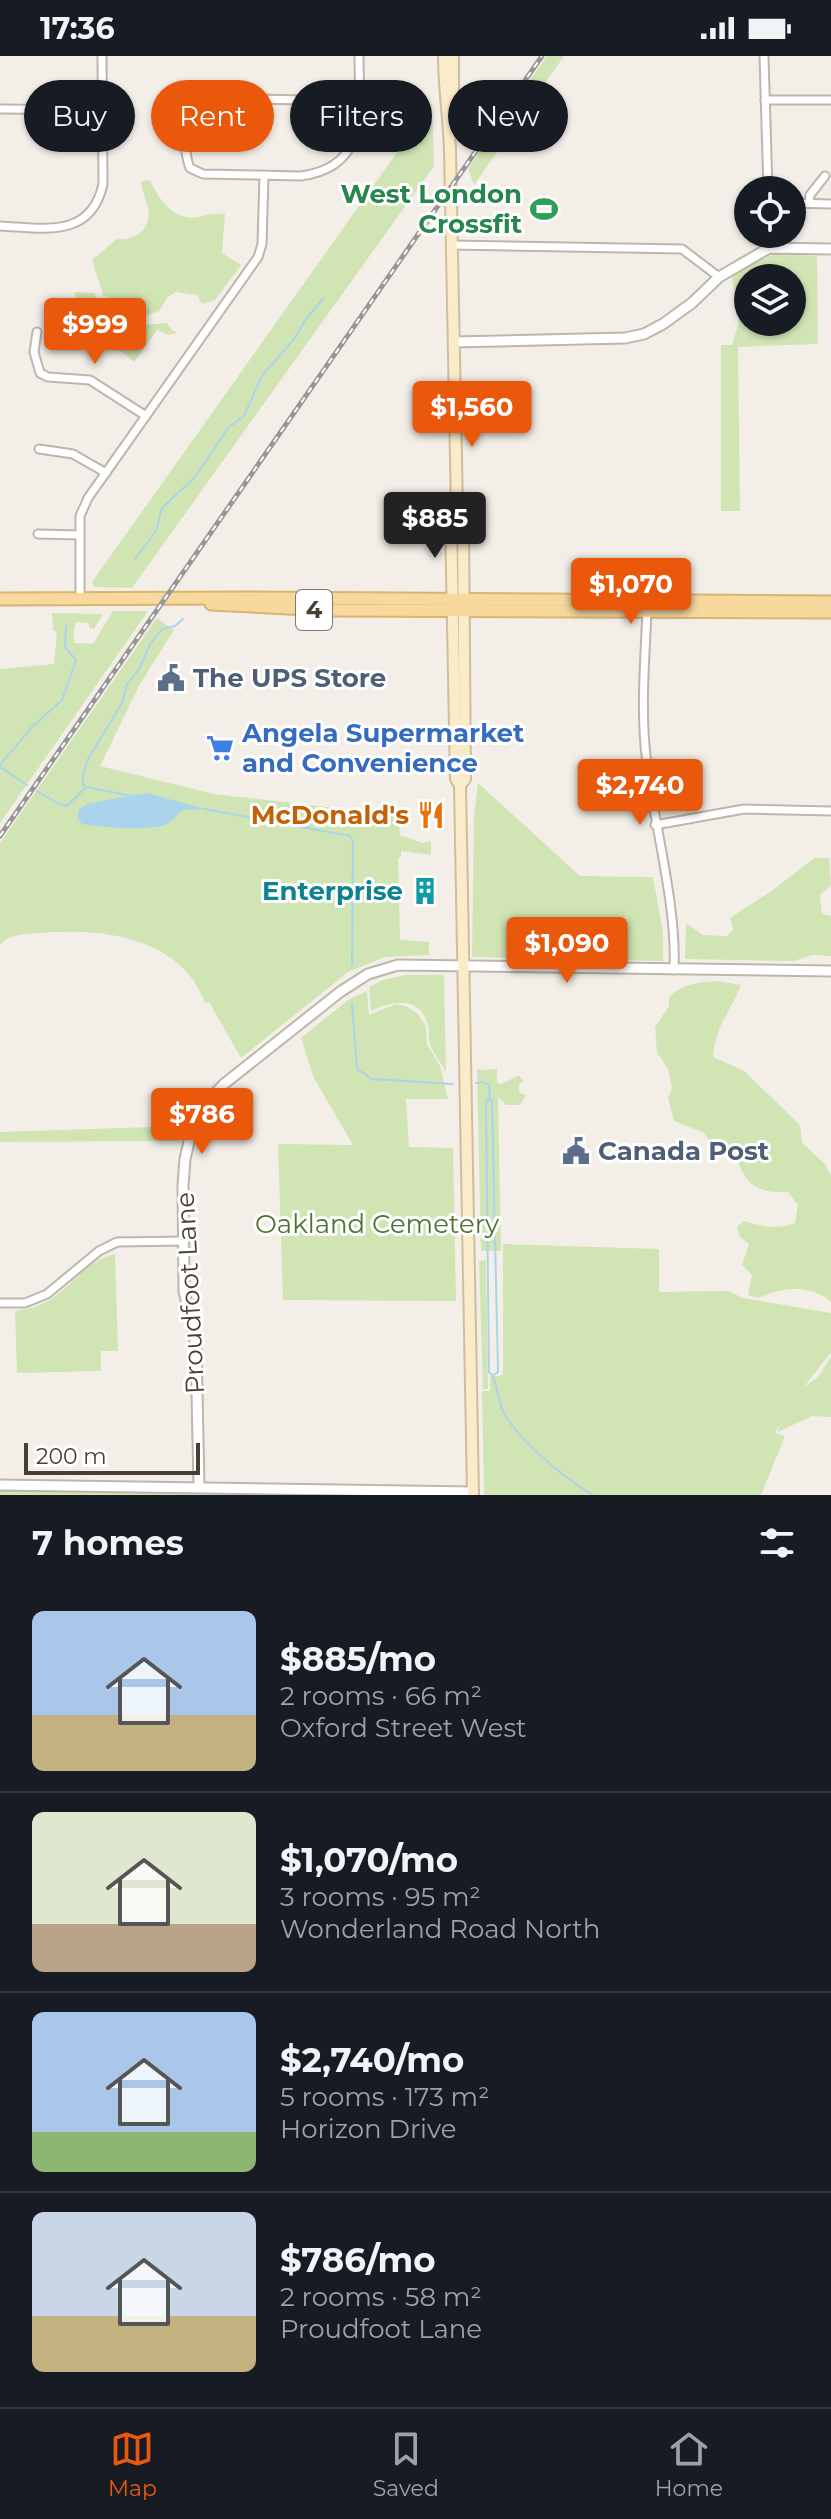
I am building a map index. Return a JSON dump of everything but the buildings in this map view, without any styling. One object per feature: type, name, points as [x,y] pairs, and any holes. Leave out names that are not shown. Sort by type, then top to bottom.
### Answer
[{"type":"main road","points":[[444,56],[444,100],[448,118]]},
{"type":"main road","points":[[453,56],[453,80]]},
{"type":"main road","points":[[449,152],[457,509],[451,521],[458,604],[456,779],[460,785],[473,1494]]},
{"type":"main road","name":"4","points":[[0,599],[175,599],[831,612]]},
{"type":"main road","name":"4","points":[[648,607],[831,602]]},
{"type":"street","points":[[102,56],[102,80]]},
{"type":"street","points":[[359,56],[359,80]]},
{"type":"street","points":[[764,56],[768,176]]},
{"type":"street","points":[[290,100],[200,98],[191,102],[185,110],[186,159],[190,168],[203,174],[317,174],[342,160],[347,152]]},
{"type":"street","points":[[765,100],[831,100]]},
{"type":"street","points":[[0,109],[24,109]]},
{"type":"street","points":[[0,226],[56,228],[84,221],[99,202],[103,184],[103,152]]},
{"type":"street","points":[[80,599],[80,516],[88,498],[258,257],[262,244],[264,175]]},
{"type":"street","points":[[825,176],[810,195],[809,203],[831,204]]},
{"type":"street","points":[[451,245],[682,249],[719,277]]},
{"type":"street","points":[[454,342],[625,338],[644,334],[682,310],[719,277],[769,248],[831,249]]},
{"type":"street","points":[[37,332],[34,352],[40,373],[48,377],[90,380],[146,416]]},
{"type":"street","points":[[39,449],[73,454],[106,473]]},
{"type":"street","points":[[38,534],[80,535]]},
{"type":"street","points":[[648,607],[644,677],[646,758],[675,935],[674,970]]},
{"type":"street","points":[[655,825],[744,809],[831,811]]},
{"type":"street","name":"Proudfoot Lane","points":[[199,1487],[196,1345],[184,1291],[183,1185],[189,1138],[205,1104],[224,1084],[340,992],[368,974],[398,965],[831,971]]},
{"type":"street","points":[[0,1303],[25,1303],[47,1294],[99,1251],[117,1242],[185,1241]]},
{"type":"street","points":[[0,1485],[473,1494]]},
{"type":"green space","points":[[547,56],[564,56],[547,80],[530,80]]},
{"type":"green space","points":[[432,103],[434,166],[132,588],[95,587],[92,582],[397,152],[432,152]]},
{"type":"green space","points":[[479,152],[497,152],[474,185],[468,168]]},
{"type":"green space","points":[[150,180],[163,202],[175,213],[190,218],[225,214],[222,253],[241,265],[215,300],[202,304],[197,295],[176,292],[168,297],[159,311],[142,317],[103,295],[92,260],[117,239],[131,238],[142,232],[149,214],[141,182]]},
{"type":"green space","points":[[775,254],[817,256],[818,344],[738,347],[740,511],[721,511],[721,345],[732,345],[735,336],[806,336],[806,264],[751,264]]},
{"type":"green space","points":[[74,292],[95,293],[96,303],[101,307],[142,325],[167,323],[178,333],[168,335],[157,330],[134,362],[121,351],[94,340],[95,336]]},
{"type":"green space","points":[[113,611],[148,611],[0,823],[0,669],[54,664],[57,631],[53,630],[52,613],[103,614],[94,629],[89,628],[89,623],[76,622],[74,643],[93,644]]},
{"type":"green space","points":[[157,618],[174,630],[140,684],[100,766],[214,794],[398,815],[400,835],[422,843],[431,841],[431,855],[401,851],[398,858],[400,940],[429,942],[429,955],[385,957],[348,972],[241,1058],[192,979],[176,962],[141,942],[101,934],[60,932],[18,935],[0,945],[0,843]]},
{"type":"green space","points":[[478,783],[580,876],[653,877],[663,932],[663,961],[472,957],[474,815]]},
{"type":"green space","points":[[814,858],[829,858],[831,885],[820,895],[822,914],[831,916],[831,956],[812,955],[794,961],[685,959],[686,923],[703,935],[727,936],[733,930],[730,918]]},
{"type":"green space","points":[[405,975],[444,975],[446,1072],[431,1047],[428,1025],[418,1009],[396,1003],[371,1011],[369,987]]},
{"type":"green space","points":[[717,981],[741,985],[720,1027],[713,1057],[744,1071],[798,1123],[802,1143],[825,1164],[831,1176],[831,1302],[814,1292],[796,1289],[777,1291],[759,1298],[748,1295],[752,1275],[742,1265],[749,1244],[740,1237],[737,1227],[744,1221],[775,1227],[795,1223],[798,1205],[788,1192],[768,1191],[754,1186],[744,1174],[736,1156],[714,1146],[705,1133],[674,1121],[668,1098],[672,1088],[668,1069],[657,1052],[655,1027],[669,1006],[669,997],[674,993],[691,984]]},
{"type":"green space","name":"Oakland Cemetery","points":[[367,991],[369,1015],[396,1004],[418,1014],[426,1026],[427,1044],[440,1066],[448,1099],[406,1099],[409,1147],[453,1148],[456,1301],[283,1300],[278,1144],[353,1145],[314,1078],[301,1038],[348,1000]]},
{"type":"green space","points":[[497,1069],[497,1083],[519,1075],[523,1081],[518,1086],[520,1093],[526,1095],[520,1105],[506,1105],[498,1097],[501,1251],[481,1251],[477,1070]]},
{"type":"green space","points":[[181,1126],[178,1141],[0,1142],[0,1132]]},
{"type":"green space","points":[[503,1244],[659,1249],[659,1292],[729,1291],[743,1298],[831,1313],[831,1352],[804,1387],[817,1378],[831,1357],[831,1417],[812,1416],[778,1432],[779,1425],[775,1433],[785,1436],[761,1495],[484,1495],[482,1391],[490,1391],[490,1377],[503,1375]]},
{"type":"green space","points":[[115,1254],[118,1351],[101,1351],[101,1371],[17,1373],[15,1311],[47,1302],[90,1266]]},
{"type":"green space","points":[[486,1260],[488,1389],[483,1389],[479,1261]]},
{"type":"green space","points":[[0,1490],[264,1495],[0,1495]]},
{"type":"water","points":[[147,793],[205,809],[182,810],[169,823],[150,828],[82,824],[77,817],[86,804]]},
{"type":"waterway","points":[[135,559],[156,531],[162,508],[195,477],[228,428],[244,416],[261,377],[323,299]]},
{"type":"waterway","points":[[85,787],[83,774],[88,759],[122,703],[127,684],[139,670],[150,644],[162,629],[175,626],[183,619]]},
{"type":"waterway","points":[[0,765],[32,727],[62,700],[76,660],[65,647],[66,626]]},
{"type":"waterway","points":[[0,767],[27,785]]},
{"type":"waterway","points":[[86,787],[132,796]]},
{"type":"waterway","points":[[37,791],[67,806],[85,788]]},
{"type":"waterway","points":[[205,809],[350,836],[353,842],[352,966]]},
{"type":"waterway","points":[[352,1003],[357,1069],[372,1079],[453,1084]]},
{"type":"waterway","points":[[476,1083],[489,1085],[490,1099],[486,1101],[489,1372],[504,1413],[520,1435],[556,1469],[592,1495]]},
{"type":"waterway","points":[[492,1100],[498,1372],[494,1375]]},
{"type":"railway","points":[[0,836],[542,56]]},
{"type":"place","name":"West London Crossfit","points":[[544,209]]},
{"type":"place","name":"The UPS Store","points":[[171,678]]},
{"type":"place","name":"Angela Supermarket and Convenience","points":[[220,748]]},
{"type":"place","name":"McDonald's","points":[[431,815]]},
{"type":"place","name":"Enterprise","points":[[425,891]]},
{"type":"place","name":"Canada Post","points":[[576,1151]]}]
